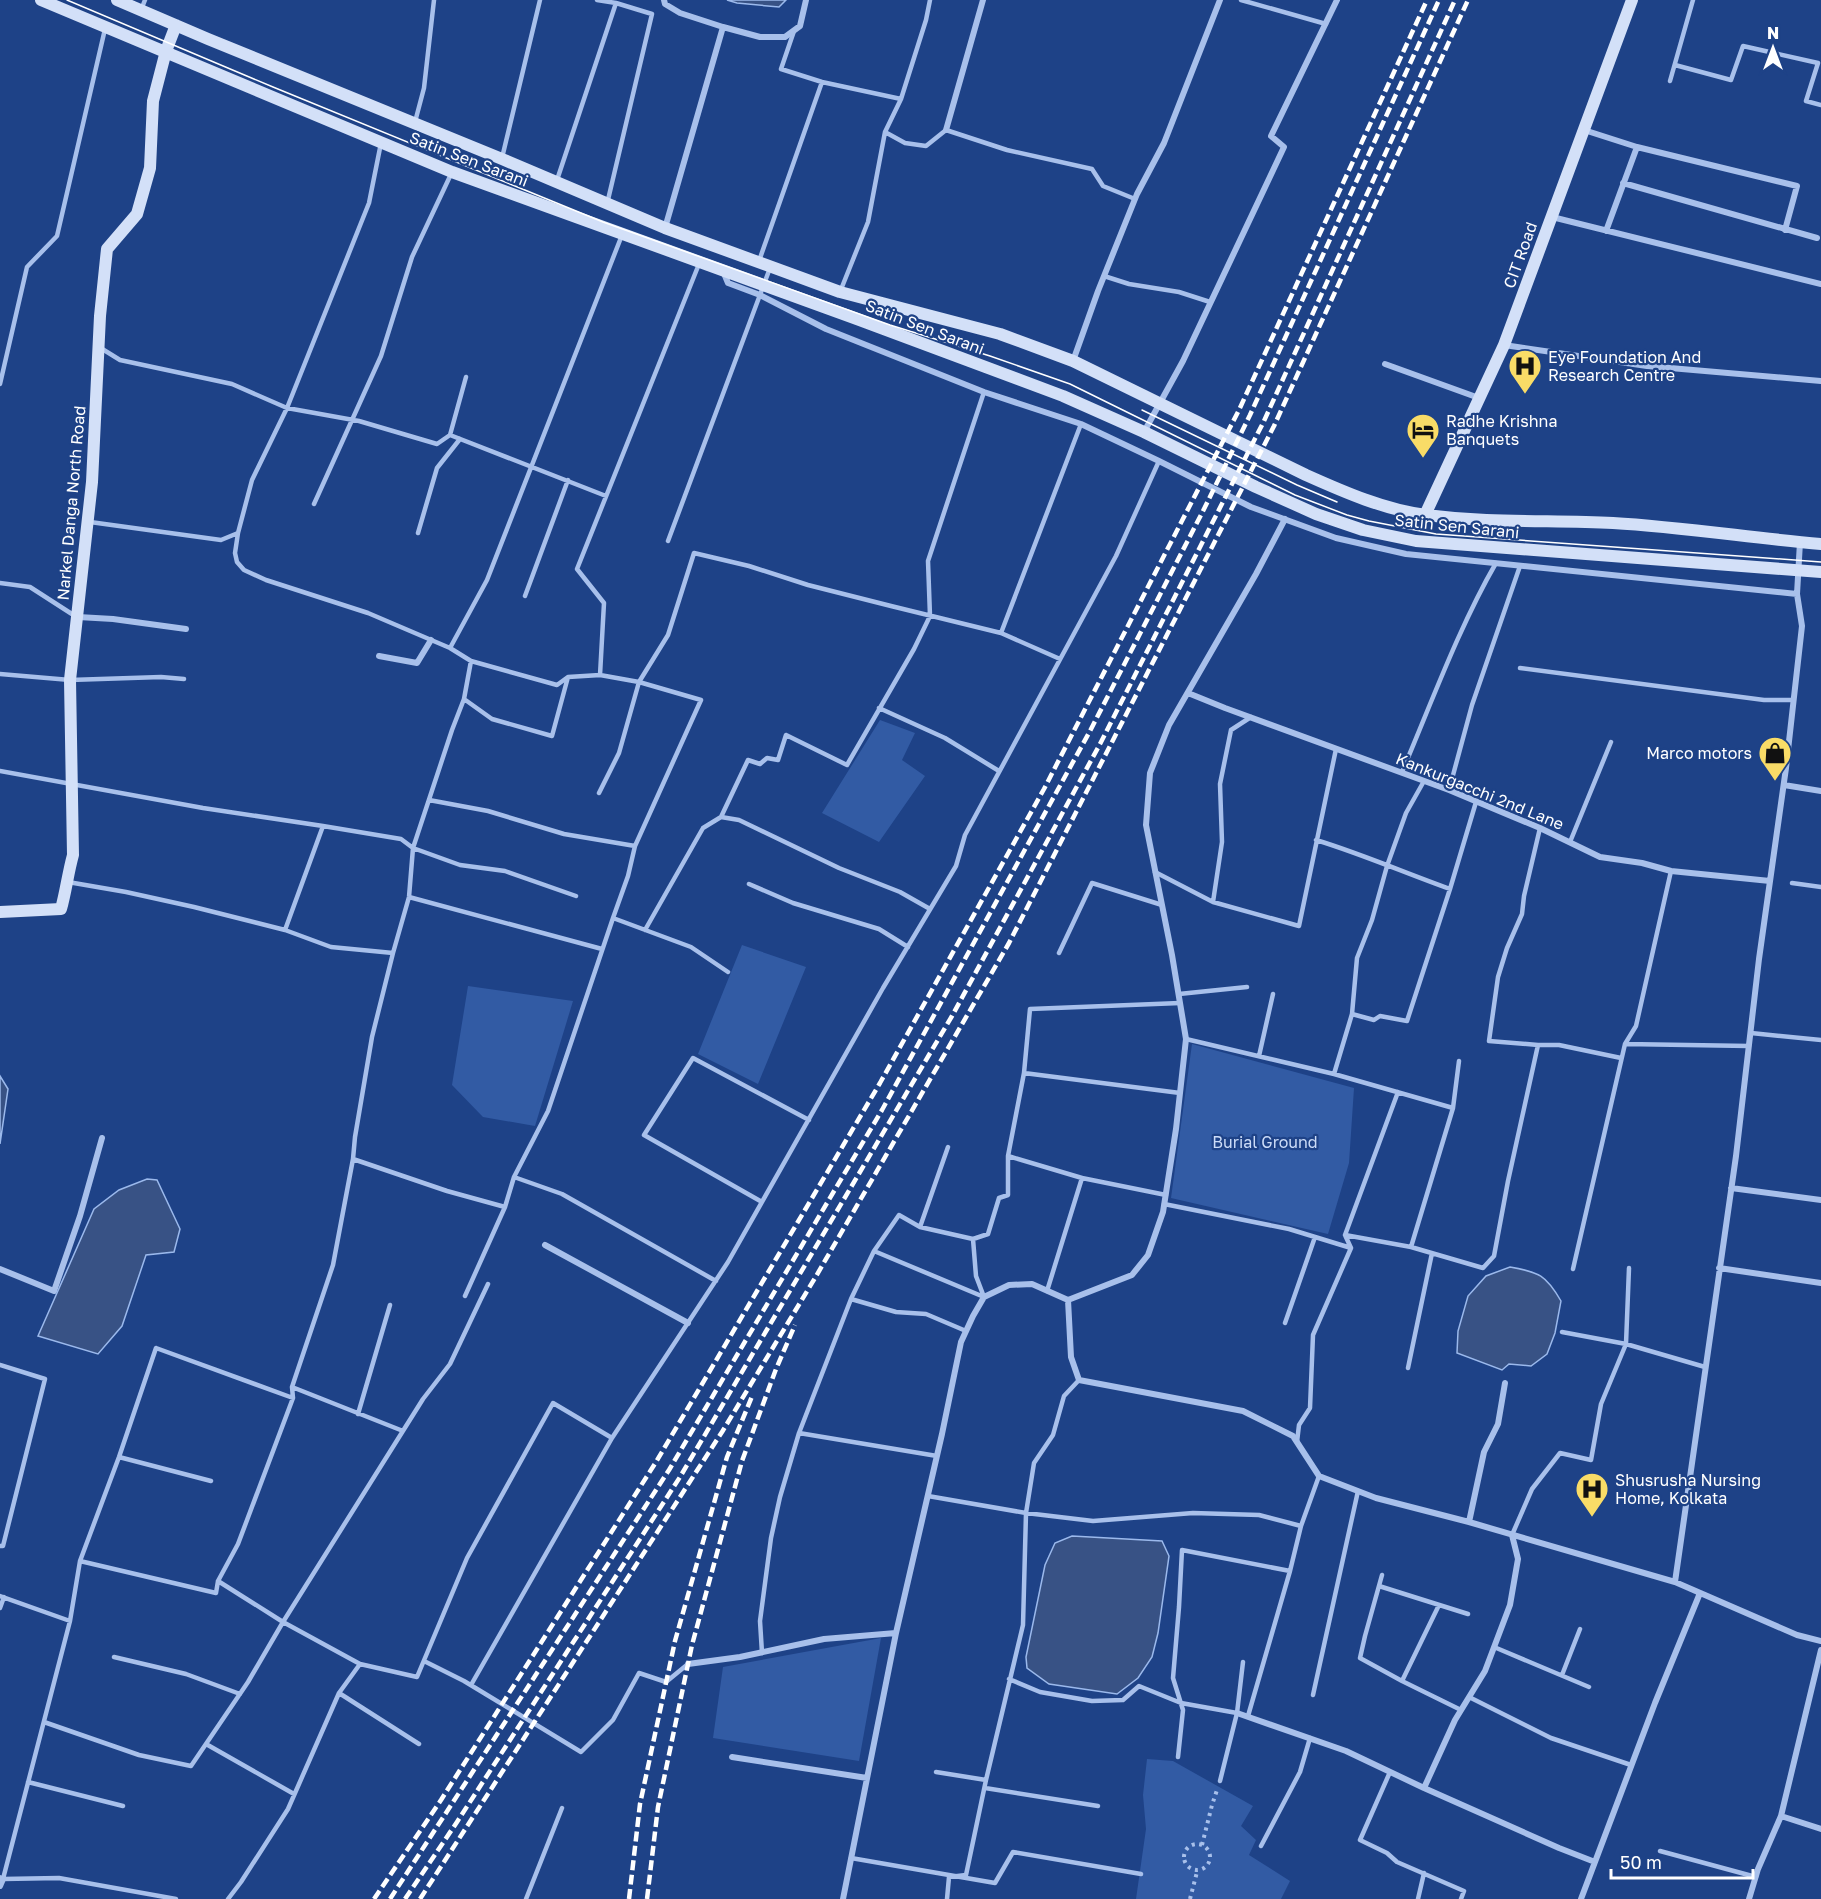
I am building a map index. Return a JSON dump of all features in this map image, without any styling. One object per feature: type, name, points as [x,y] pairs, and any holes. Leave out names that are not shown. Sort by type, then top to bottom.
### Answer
[{"type":"main road","name":"Satin Sen Sarani","points":[[41,0],[452,172],[722,271],[762,291],[857,319],[1063,396],[1144,432],[1286,502],[1335,521],[1389,537],[1447,544],[1821,572]]},
{"type":"main road","name":"Satin Sen Sarani","points":[[117,0],[143,5],[176,25],[665,228],[840,292],[1000,334],[1073,361],[1324,483],[1388,507],[1425,515],[1491,520],[1614,523],[1821,544]]},
{"type":"main road","name":"CIT Road","points":[[1425,515],[1504,345],[1632,0]]},
{"type":"main road","name":"Narkel Danga North Road","points":[[0,912],[61,909],[67,889],[66,882],[73,855],[70,680],[92,482],[100,316],[108,249],[137,214],[150,168],[153,101],[166,51],[176,25]]},
{"type":"street","points":[[664,0],[665,4],[680,13],[760,38],[785,37],[794,31],[800,26],[806,0]]},
{"type":"street","points":[[946,130],[983,0]]},
{"type":"street","points":[[1073,361],[1135,199],[1164,143],[1220,0]]},
{"type":"street","points":[[1144,432],[1183,361],[1284,147],[1271,136],[1337,0]]},
{"type":"street","points":[[665,228],[723,27]]},
{"type":"street","points":[[1584,130],[1637,147],[1797,186],[1785,230]]},
{"type":"street","points":[[1606,231],[1637,147]]},
{"type":"street","points":[[1623,183],[1816,238]]},
{"type":"street","points":[[1551,217],[1821,284]]},
{"type":"street","points":[[762,291],[826,329],[984,392],[1081,424],[1251,507],[1336,538],[1406,554],[1797,594]]},
{"type":"street","points":[[1504,345],[1647,366],[1821,381]]},
{"type":"street","points":[[1385,364],[1479,398]]},
{"type":"street","points":[[843,1899],[896,1633],[938,1456],[961,1342],[966,1331],[984,1298],[1009,1285],[1032,1284],[1068,1300],[1132,1275],[1148,1255],[1166,1195],[1186,1040],[1146,825],[1150,773],[1169,725],[1285,519]]},
{"type":"street","points":[[1676,1582],[1784,785],[1802,626],[1797,594],[1800,542]]},
{"type":"street","points":[[78,617],[186,629]]},
{"type":"street","points":[[379,656],[417,663],[431,640]]},
{"type":"street","name":"Kankurgacchi 2nd Lane","points":[[1188,693],[1449,790],[1540,828],[1600,857],[1642,863],[1671,871],[1770,881]]},
{"type":"street","points":[[1784,785],[1821,791]]},
{"type":"street","points":[[0,1269],[54,1291],[80,1216],[102,1138]]},
{"type":"street","points":[[1731,1188],[1821,1200]]},
{"type":"street","points":[[545,1245],[688,1323]]},
{"type":"street","points":[[1719,1268],[1821,1283]]},
{"type":"street","points":[[1068,1300],[1071,1357],[1079,1380],[1243,1411],[1293,1436],[1319,1476],[1376,1497],[1676,1582],[1797,1635],[1821,1641]]},
{"type":"street","points":[[1470,1522],[1484,1452],[1498,1424],[1505,1383]]},
{"type":"street","points":[[1424,1788],[1443,1742],[1485,1671],[1510,1605],[1518,1559],[1512,1535]]},
{"type":"street","points":[[1581,1899],[1631,1765],[1700,1593]]},
{"type":"street","points":[[688,1664],[762,1653],[824,1639],[896,1633]]},
{"type":"street","points":[[1749,1899],[1781,1816],[1821,1650]]},
{"type":"street","points":[[1237,1713],[1346,1751],[1424,1788],[1595,1862]]},
{"type":"street","points":[[732,1757],[867,1778]]},
{"type":"street","points":[[1781,1816],[1821,1829]]},
{"type":"lane","points":[[414,124],[424,88],[434,0]]},
{"type":"lane","points":[[502,159],[540,0]]},
{"type":"lane","points":[[597,0],[652,14],[606,204]]},
{"type":"lane","points":[[840,292],[868,222],[885,132],[901,99],[930,0]]},
{"type":"lane","points":[[1241,0],[1326,24]]},
{"type":"lane","points":[[1670,81],[1693,0]]},
{"type":"lane","points":[[555,183],[616,3]]},
{"type":"lane","points":[[0,384],[27,267],[57,236],[105,26]]},
{"type":"lane","points":[[794,31],[782,69],[822,82],[901,99]]},
{"type":"lane","points":[[1675,65],[1731,80],[1743,46],[1820,63],[1806,101],[1821,105]]},
{"type":"lane","points":[[668,541],[762,291],[765,264],[822,82]]},
{"type":"lane","points":[[885,132],[905,142],[926,146],[946,130],[1007,150],[1092,169],[1102,186],[1135,199]]},
{"type":"lane","points":[[381,142],[369,203],[286,408],[252,480],[238,533],[237,562],[244,570],[368,613],[450,648],[471,661],[556,685],[568,677],[600,675],[639,682],[701,700],[635,846],[548,1111],[514,1177],[504,1208],[465,1296]]},
{"type":"lane","points":[[314,504],[381,356],[412,257],[452,172]]},
{"type":"lane","points":[[450,648],[487,580],[622,234]]},
{"type":"lane","points":[[600,675],[604,603],[577,569],[699,263]]},
{"type":"lane","points":[[1104,276],[1129,284],[1179,292],[1210,302]]},
{"type":"lane","points":[[98,347],[120,360],[232,384],[286,408],[352,420],[437,444],[450,435],[466,377]]},
{"type":"lane","points":[[645,930],[703,828],[721,817],[748,760],[760,764],[767,758],[778,760],[786,735],[847,765],[914,649],[930,616],[928,561],[984,392]]},
{"type":"lane","points":[[1001,633],[1081,424]]},
{"type":"lane","points":[[450,435],[606,496]]},
{"type":"lane","points":[[418,533],[437,468],[459,439]]},
{"type":"lane","points":[[471,1685],[612,1438],[716,1281],[956,866],[965,835],[1116,556],[1159,461]]},
{"type":"lane","points":[[525,596],[568,480]]},
{"type":"lane","points":[[87,522],[221,540],[238,533]]},
{"type":"lane","points":[[599,794],[619,753],[639,682],[668,635],[694,553],[749,566],[808,585],[1001,633],[1060,659]]},
{"type":"lane","points":[[1402,772],[1484,584],[1496,563]]},
{"type":"lane","points":[[1449,790],[1472,705],[1520,566]]},
{"type":"lane","points":[[0,583],[30,587],[78,617]]},
{"type":"lane","points":[[80,1561],[216,1593],[218,1581],[238,1544],[293,1398],[292,1387],[333,1265],[353,1159],[372,1037],[409,897],[413,849],[465,699],[471,661]]},
{"type":"lane","points":[[1520,668],[1764,700],[1794,700]]},
{"type":"lane","points":[[0,674],[70,680],[161,677],[184,679]]},
{"type":"lane","points":[[465,699],[492,719],[552,736],[568,677]]},
{"type":"lane","points":[[879,708],[945,738],[999,771]]},
{"type":"lane","points":[[1213,902],[1222,842],[1220,784],[1231,730],[1251,717]]},
{"type":"lane","points":[[1570,842],[1611,742]]},
{"type":"lane","points":[[1155,872],[1213,902],[1299,926],[1336,749]]},
{"type":"lane","points":[[0,771],[203,808],[400,839],[413,849],[459,865],[505,872],[576,896]]},
{"type":"lane","points":[[1334,1074],[1352,1014],[1357,958],[1372,920],[1387,866],[1406,813],[1424,781]]},
{"type":"lane","points":[[429,800],[488,811],[564,834],[635,846]]},
{"type":"lane","points":[[1352,1014],[1374,1020],[1380,1016],[1407,1021],[1476,802]]},
{"type":"lane","points":[[721,817],[739,820],[839,868],[900,892],[930,909]]},
{"type":"lane","points":[[285,930],[323,826]]},
{"type":"lane","points":[[1540,828],[1522,914],[1498,976],[1489,1041],[1538,1046],[1559,1045],[1621,1058]]},
{"type":"lane","points":[[1316,840],[1450,889]]},
{"type":"lane","points":[[1574,1269],[1621,1058],[1625,1044],[1636,1026],[1671,871]]},
{"type":"lane","points":[[66,882],[183,904],[285,930],[331,947],[393,953]]},
{"type":"lane","points":[[1059,953],[1092,883],[1162,905]]},
{"type":"lane","points":[[1792,883],[1821,887]]},
{"type":"lane","points":[[749,884],[793,903],[879,929],[908,947]]},
{"type":"lane","points":[[409,897],[602,949]]},
{"type":"lane","points":[[613,918],[691,947],[728,972]]},
{"type":"lane","points":[[1179,993],[1247,987]]},
{"type":"lane","points":[[1259,1056],[1274,993]]},
{"type":"lane","points":[[762,1653],[760,1621],[771,1538],[780,1497],[799,1433],[851,1299],[874,1251],[899,1215],[920,1227],[973,1239],[988,1234],[999,1198],[1008,1195],[1008,1156],[1024,1073],[1029,1009],[1180,1003]]},
{"type":"lane","points":[[1750,1033],[1821,1040]]},
{"type":"lane","points":[[1186,1040],[1334,1074],[1453,1108]]},
{"type":"lane","points":[[1625,1044],[1749,1046]]},
{"type":"lane","points":[[1345,1235],[1411,1247],[1483,1268],[1494,1256],[1538,1046]]},
{"type":"lane","points":[[762,1202],[644,1135],[693,1058],[809,1120]]},
{"type":"lane","points":[[1411,1247],[1453,1108],[1459,1060]]},
{"type":"lane","points":[[1024,1073],[1180,1093]]},
{"type":"lane","points":[[1297,1442],[1299,1425],[1310,1408],[1313,1335],[1351,1248],[1345,1235],[1398,1092]]},
{"type":"lane","points":[[920,1227],[948,1147]]},
{"type":"lane","points":[[1008,1156],[1082,1178],[1166,1195]]},
{"type":"lane","points":[[353,1159],[504,1208]]},
{"type":"lane","points":[[514,1177],[562,1194],[716,1281]]},
{"type":"lane","points":[[1047,1290],[1082,1178]]},
{"type":"lane","points":[[1164,1204],[1289,1229],[1351,1248]]},
{"type":"lane","points":[[1285,1323],[1315,1237]]},
{"type":"lane","points":[[973,1239],[976,1276],[984,1298]]},
{"type":"lane","points":[[874,1251],[984,1298]]},
{"type":"lane","points":[[1408,1368],[1432,1253]]},
{"type":"lane","points":[[1512,1535],[1532,1489],[1560,1452],[1591,1460],[1601,1404],[1626,1344],[1629,1269]]},
{"type":"lane","points":[[44,1722],[139,1755],[191,1766],[240,1694],[423,1399],[450,1364],[488,1284]]},
{"type":"lane","points":[[851,1299],[896,1312],[926,1314],[966,1331]]},
{"type":"lane","points":[[358,1414],[390,1305]]},
{"type":"lane","points":[[1562,1332],[1626,1344],[1705,1367]]},
{"type":"lane","points":[[176,1899],[59,1878],[1,1881],[70,1622],[80,1561],[156,1348],[293,1398]]},
{"type":"lane","points":[[0,1365],[45,1379],[3,1546],[0,1546]]},
{"type":"lane","points":[[950,1877],[966,1875],[1023,1625],[1026,1513],[1034,1463],[1053,1435],[1064,1396],[1079,1380]]},
{"type":"lane","points":[[292,1387],[403,1431]]},
{"type":"lane","points":[[218,1581],[283,1622],[360,1664],[417,1677],[467,1558],[553,1403],[612,1438]]},
{"type":"lane","points":[[799,1433],[938,1456]]},
{"type":"lane","points":[[119,1457],[211,1481]]},
{"type":"lane","points":[[1248,1716],[1301,1526],[1319,1476]]},
{"type":"lane","points":[[1313,1695],[1358,1491]]},
{"type":"lane","points":[[928,1496],[1026,1513],[1094,1521],[1193,1513],[1258,1515],[1301,1526]]},
{"type":"lane","points":[[1178,1757],[1183,1710],[1173,1678],[1182,1550],[1290,1571]]},
{"type":"lane","points":[[1382,1575],[1360,1658],[1461,1710]]},
{"type":"lane","points":[[1379,1586],[1468,1614]]},
{"type":"lane","points":[[0,1608],[2,1596],[70,1622]]},
{"type":"lane","points":[[1402,1681],[1438,1605]]},
{"type":"lane","points":[[1562,1675],[1580,1629]]},
{"type":"lane","points":[[1494,1647],[1589,1687]]},
{"type":"lane","points":[[114,1657],[186,1674],[240,1694]]},
{"type":"lane","points":[[424,1661],[471,1685],[581,1752],[614,1720],[639,1673],[666,1682],[688,1664]]},
{"type":"lane","points":[[1220,1781],[1237,1713],[1243,1662]]},
{"type":"lane","points":[[228,1899],[282,1818],[339,1693],[360,1664]]},
{"type":"lane","points":[[1009,1679],[1040,1692],[1092,1701],[1123,1700],[1139,1686],[1180,1703],[1237,1713]]},
{"type":"lane","points":[[339,1693],[419,1744]]},
{"type":"lane","points":[[1469,1697],[1551,1738],[1631,1765]]},
{"type":"lane","points":[[1261,1846],[1300,1772],[1310,1738]]},
{"type":"lane","points":[[206,1744],[294,1794]]},
{"type":"lane","points":[[936,1772],[986,1780]]},
{"type":"lane","points":[[1390,1772],[1360,1840],[1387,1853],[1397,1862],[1464,1891],[1461,1899]]},
{"type":"lane","points":[[28,1782],[123,1806]]},
{"type":"lane","points":[[985,1788],[1098,1806]]},
{"type":"lane","points":[[526,1899],[562,1808]]},
{"type":"lane","points":[[1660,1851],[1756,1877]]},
{"type":"lane","points":[[851,1858],[995,1883],[1013,1852],[1141,1874]]},
{"type":"lane","points":[[1418,1899],[1424,1874]]},
{"type":"lane","points":[[947,1899],[950,1877]]},
{"type":"path","points":[[1202,1845],[1220,1781]]},
{"type":"path","points":[[1190,1899],[1197,1872],[1211,1861],[1211,1852],[1202,1845],[1193,1844],[1186,1849],[1184,1856],[1187,1867],[1197,1872]]},
{"type":"green space","points":[[880,720],[915,733],[902,760],[925,776],[879,842],[822,813]]},
{"type":"green space","points":[[742,945],[806,967],[758,1084],[698,1054]]},
{"type":"green space","points":[[468,986],[573,1001],[535,1126],[483,1117],[452,1085]]},
{"type":"green space","name":"Burial Ground","points":[[1192,1044],[1354,1088],[1349,1163],[1328,1234],[1171,1198]]},
{"type":"green space","points":[[881,1638],[859,1761],[713,1738],[723,1667]]},
{"type":"green space","points":[[1147,1759],[1173,1761],[1253,1806],[1241,1826],[1256,1840],[1249,1855],[1290,1881],[1281,1899],[1136,1899],[1146,1829],[1143,1795]]},
{"type":"shaded area","points":[[727,0],[786,0],[779,7]]},
{"type":"shaded area","points":[[0,1076],[8,1089],[0,1144]]},
{"type":"shaded area","points":[[147,1179],[157,1180],[180,1229],[174,1252],[146,1255],[122,1326],[98,1354],[38,1336],[94,1209],[119,1190]]},
{"type":"shaded area","points":[[1510,1267],[1541,1276],[1551,1285],[1561,1301],[1555,1333],[1547,1354],[1531,1366],[1509,1364],[1502,1370],[1457,1353],[1458,1331],[1468,1296],[1486,1276]]},
{"type":"shaded area","points":[[1072,1536],[1162,1541],[1169,1556],[1158,1633],[1152,1657],[1138,1678],[1117,1694],[1049,1684],[1027,1668],[1026,1657],[1045,1565],[1055,1543]]},
{"type":"tram line","points":[[67,0],[603,222],[890,325],[1070,384],[1295,495],[1347,515],[1436,534],[1821,562]]},
{"type":"tram line","points":[[1142,410],[1337,502]]},
{"type":"railway","points":[[374,1899],[441,1800],[656,1462],[880,1083],[1044,789],[1239,410],[1427,0]]},
{"type":"railway","points":[[390,1899],[669,1470],[882,1110],[1090,731],[1204,509],[1250,415],[1439,0]]},
{"type":"railway","points":[[405,1899],[680,1477],[952,1016],[1100,744],[1264,421],[1455,0]]},
{"type":"railway","points":[[420,1899],[722,1432],[815,1278],[1009,943],[1274,426],[1468,0]]},
{"type":"railway","points":[[647,1899],[658,1807],[692,1645],[742,1461],[795,1325]]},
{"type":"railway","points":[[629,1899],[640,1804],[675,1641],[727,1457],[753,1394]]},
{"type":"place","name":"Eye Foundation And Research Centre","points":[[1525,395]]},
{"type":"place","name":"Radhe Krishna Banquets","points":[[1423,459]]},
{"type":"place","name":"Marco motors","points":[[1775,782]]},
{"type":"place","name":"Shusrusha Nursing Home, Kolkata","points":[[1592,1518]]}]
